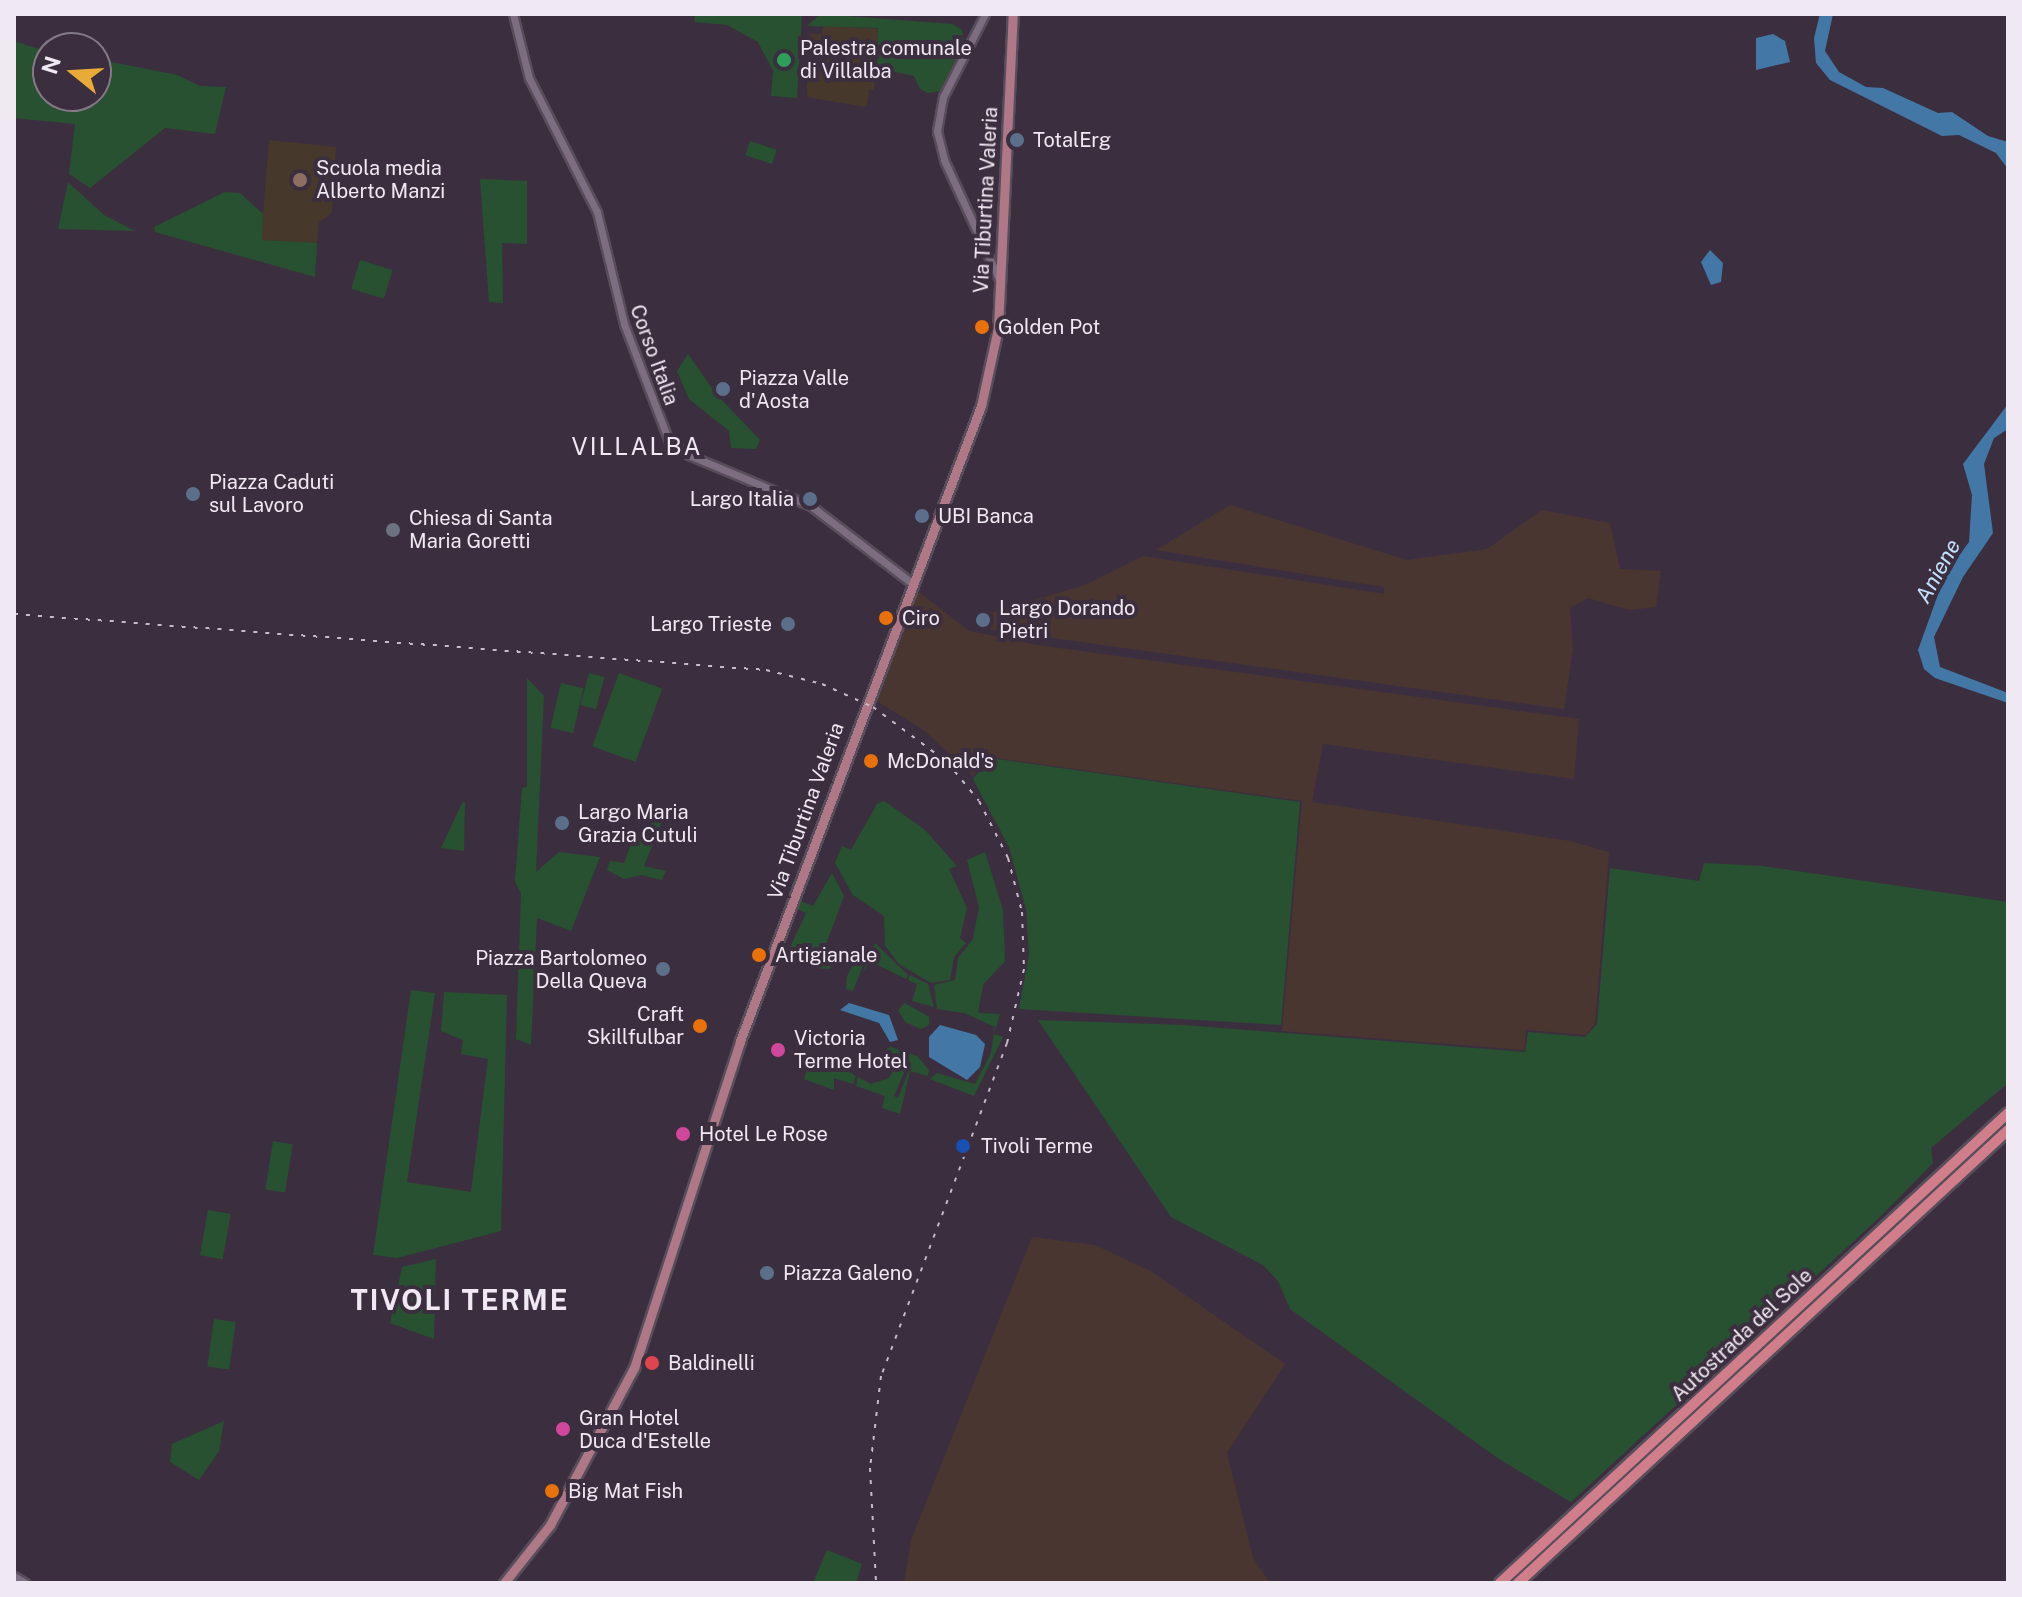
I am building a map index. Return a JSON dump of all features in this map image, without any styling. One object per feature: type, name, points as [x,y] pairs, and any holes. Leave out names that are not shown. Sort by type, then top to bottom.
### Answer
[{"type":"highway","name":"Autostrada del Sole","points":[[1518,1583],[1584,1513],[2008,1113]]},
{"type":"highway","name":"Autostrada del Sole","points":[[1500,1583],[1526,1558],[1584,1513],[2008,1130]]},
{"type":"main road","name":"Via Tiburtina Valeria","points":[[504,1583],[553,1520],[634,1368],[736,1049],[989,381],[1000,282],[1013,14]]},
{"type":"street","name":"Corso Italia","points":[[513,14],[529,78],[597,210],[624,324],[666,434],[686,453],[811,506],[913,584]]},
{"type":"street","points":[[985,14],[946,89],[936,126],[944,160],[985,239],[1000,282]]},
{"type":"street","points":[[985,239],[1002,236]]},
{"type":"street","points":[[985,239],[1001,251]]},
{"type":"street","points":[[988,248],[1001,251]]},
{"type":"street","points":[[14,1576],[25,1583]]},
{"type":"shaded area","points":[[823,26],[878,29],[874,90],[869,90],[867,107],[807,97],[807,79],[823,63],[822,47],[808,46],[809,34],[822,34]]},
{"type":"shaded area","name":"Scuola media Alberto Manzi","points":[[269,140],[336,147],[332,213],[319,222],[317,243],[261,240]]},
{"type":"shaded area","points":[[1230,505],[1407,560],[1487,549],[1542,510],[1610,523],[1620,569],[1661,571],[1656,607],[1629,610],[1588,598],[1570,608],[1573,649],[1564,709],[987,629],[987,614],[1085,585],[1143,556],[1384,594],[1384,587],[1156,550]]},
{"type":"shaded area","points":[[914,588],[969,631],[1037,645],[1579,719],[1574,779],[1323,744],[1312,802],[1570,841],[1609,852],[1595,1024],[1586,1035],[1526,1030],[1524,1050],[1282,1031],[1302,801],[990,757],[973,776],[925,731],[872,698]]},
{"type":"shaded area","points":[[1032,1237],[1095,1245],[1152,1272],[1285,1364],[1227,1453],[1253,1558],[1270,1583],[904,1583],[911,1540]]},
{"type":"green space","name":"Palestra comunale di Villalba","points":[[694,14],[802,14],[797,98],[771,96],[773,71],[758,42],[727,25],[695,22]]},
{"type":"green space","points":[[820,14],[952,24],[962,30],[964,43],[940,91],[928,93],[920,89],[914,76],[877,68],[878,28],[807,26]]},
{"type":"green space","points":[[14,41],[32,47],[32,112],[112,112],[112,62],[177,75],[200,86],[226,87],[215,134],[165,128],[90,188],[69,174],[75,124],[14,118]]},
{"type":"green space","points":[[750,141],[777,150],[772,164],[745,155]]},
{"type":"green space","points":[[480,179],[527,181],[527,244],[502,243],[503,303],[489,302]]},
{"type":"green space","points":[[68,182],[104,215],[135,231],[58,229]]},
{"type":"green space","points":[[225,192],[240,193],[263,214],[262,240],[317,243],[315,277],[155,232],[154,227]]},
{"type":"green space","points":[[360,260],[393,270],[384,299],[351,289]]},
{"type":"green space","points":[[688,354],[716,394],[760,440],[756,449],[731,448],[729,431],[689,399],[677,371]]},
{"type":"green space","points":[[589,673],[604,677],[596,709],[580,705]]},
{"type":"green space","points":[[619,673],[662,689],[636,762],[592,746]]},
{"type":"green space","points":[[527,678],[544,696],[536,872],[559,852],[600,857],[571,931],[537,918],[531,1045],[516,1039],[521,894],[515,881],[522,788],[527,787]]},
{"type":"green space","points":[[561,683],[583,688],[573,733],[551,728]]},
{"type":"green space","points":[[990,758],[1300,802],[1281,1025],[1019,1009],[1029,955],[1026,909],[1009,847],[973,779]]},
{"type":"green space","points":[[884,801],[924,829],[957,866],[949,869],[967,908],[960,938],[966,943],[954,957],[950,980],[931,983],[899,964],[885,946],[884,916],[853,895],[835,863],[842,846],[851,850],[877,804]]},
{"type":"green space","points":[[465,802],[464,851],[441,848],[462,803]]},
{"type":"green space","points":[[655,818],[662,821],[644,866],[666,871],[662,880],[641,875],[624,879],[607,870],[610,861],[624,863],[634,837],[643,835]]},
{"type":"green space","points":[[985,852],[1003,910],[1005,961],[983,985],[978,1013],[1000,1014],[994,1034],[1003,1037],[974,1096],[930,1079],[937,1073],[975,1084],[991,1053],[995,1027],[964,1013],[937,1009],[934,985],[955,980],[958,958],[973,939],[979,907],[967,860]]},
{"type":"green space","points":[[1704,863],[1762,866],[2008,902],[2008,1083],[1931,1148],[1933,1163],[1881,1216],[1571,1502],[1499,1459],[1290,1309],[1278,1281],[1263,1265],[1171,1217],[1038,1020],[1184,1025],[1525,1052],[1528,1032],[1585,1037],[1597,1024],[1610,868],[1699,881]]},
{"type":"green space","points":[[832,873],[844,896],[822,955],[833,960],[830,969],[815,968],[788,952],[806,913],[795,908],[798,900],[813,906]]},
{"type":"green space","points":[[875,943],[908,975],[906,979],[870,961],[862,974]]},
{"type":"green space","points":[[862,947],[869,950],[853,991],[846,989],[847,976]]},
{"type":"green space","points":[[910,975],[928,984],[934,1007],[912,1001],[917,984],[908,980]]},
{"type":"green space","points":[[411,990],[435,993],[407,1182],[471,1192],[488,1059],[461,1054],[463,1040],[441,1031],[444,992],[507,995],[501,1231],[397,1258],[373,1255]]},
{"type":"green space","points":[[905,1003],[929,1017],[929,1025],[921,1029],[905,1022],[898,1010]]},
{"type":"green space","points":[[891,1047],[917,1056],[929,1070],[928,1076],[910,1071],[900,1114],[882,1108],[885,1096],[856,1086],[858,1077],[871,1084],[889,1078],[897,1063],[906,1068],[894,1096],[898,1098],[910,1068],[886,1049]]},
{"type":"green space","points":[[813,1052],[856,1076],[853,1084],[834,1078],[834,1090],[804,1079]]},
{"type":"green space","points":[[273,1141],[293,1144],[285,1193],[265,1189]]},
{"type":"green space","points":[[208,1210],[231,1214],[223,1259],[200,1255]]},
{"type":"green space","points":[[436,1259],[434,1339],[390,1323],[402,1267]]},
{"type":"green space","points":[[214,1319],[236,1322],[229,1370],[207,1367]]},
{"type":"green space","points":[[224,1421],[219,1451],[199,1480],[170,1462],[172,1444]]},
{"type":"green space","points":[[827,1550],[862,1564],[856,1583],[813,1583]]},
{"type":"water","points":[[1820,14],[1833,14],[1825,51],[1839,72],[1866,87],[1883,88],[1938,113],[1952,112],[1988,136],[2008,142],[2008,169],[1996,153],[1959,135],[1942,136],[1830,80],[1816,63],[1814,38]]},
{"type":"water","points":[[1773,34],[1785,41],[1790,62],[1756,70],[1756,38]]},
{"type":"water","points":[[1710,250],[1723,263],[1721,282],[1711,285],[1701,262]]},
{"type":"water","points":[[2008,404],[2008,429],[1994,438],[1984,464],[1993,533],[1963,577],[1934,637],[1940,667],[2008,693],[2008,703],[1935,678],[1924,669],[1918,650],[1945,575],[1969,542],[1972,495],[1963,464]]},
{"type":"water","points":[[849,1003],[889,1015],[898,1040],[890,1042],[879,1023],[840,1010]]},
{"type":"water","points":[[940,1025],[976,1035],[985,1044],[980,1067],[967,1080],[929,1057],[929,1037]]},
{"type":"railway","points":[[14,614],[766,670],[822,684],[873,707],[947,762],[979,801],[1008,858],[1022,912],[1024,969],[1007,1043],[881,1376],[870,1468],[876,1583]]},
{"type":"place","name":"Palestra comunale di Villalba","points":[[784,60]]},
{"type":"place","name":"TotalErg","points":[[1017,140]]},
{"type":"place","name":"Scuola media Alberto Manzi","points":[[300,180]]},
{"type":"place","name":"Golden Pot","points":[[982,327]]},
{"type":"place","name":"Piazza Valle d'Aosta","points":[[723,389]]},
{"type":"place","name":"Piazza Caduti sul Lavoro","points":[[193,494]]},
{"type":"place","name":"Largo Italia","points":[[810,499]]},
{"type":"place","name":"UBI Banca","points":[[922,516]]},
{"type":"place","name":"Chiesa di Santa Maria Goretti","points":[[393,530]]},
{"type":"place","name":"Ciro","points":[[886,618]]},
{"type":"place","name":"Largo Dorando Pietri","points":[[983,620]]},
{"type":"place","name":"Largo Trieste","points":[[788,624]]},
{"type":"place","name":"McDonald's","points":[[871,761]]},
{"type":"place","name":"Largo Maria Grazia Cutuli","points":[[562,823]]},
{"type":"place","name":"Artigianale","points":[[759,955]]},
{"type":"place","name":"Piazza Bartolomeo Della Queva","points":[[663,969]]},
{"type":"place","name":"Craft Skillfulbar","points":[[700,1026]]},
{"type":"place","name":"Victoria Terme Hotel","points":[[778,1050]]},
{"type":"place","name":"Hotel Le Rose","points":[[683,1134]]},
{"type":"place","name":"Tivoli Terme","points":[[963,1146]]},
{"type":"place","name":"Piazza Galeno","points":[[767,1273]]},
{"type":"place","name":"Baldinelli","points":[[652,1363]]},
{"type":"place","name":"Gran Hotel Duca d'Estelle","points":[[563,1429]]},
{"type":"place","name":"Big Mat Fish","points":[[552,1491]]},
{"type":"district","name":"VILLALBA","points":[[637,447]]},
{"type":"district","name":"TIVOLI TERME","points":[[460,1300]]},
{"type":"water label","name":"Aniene","points":[[1938,571]]}]
